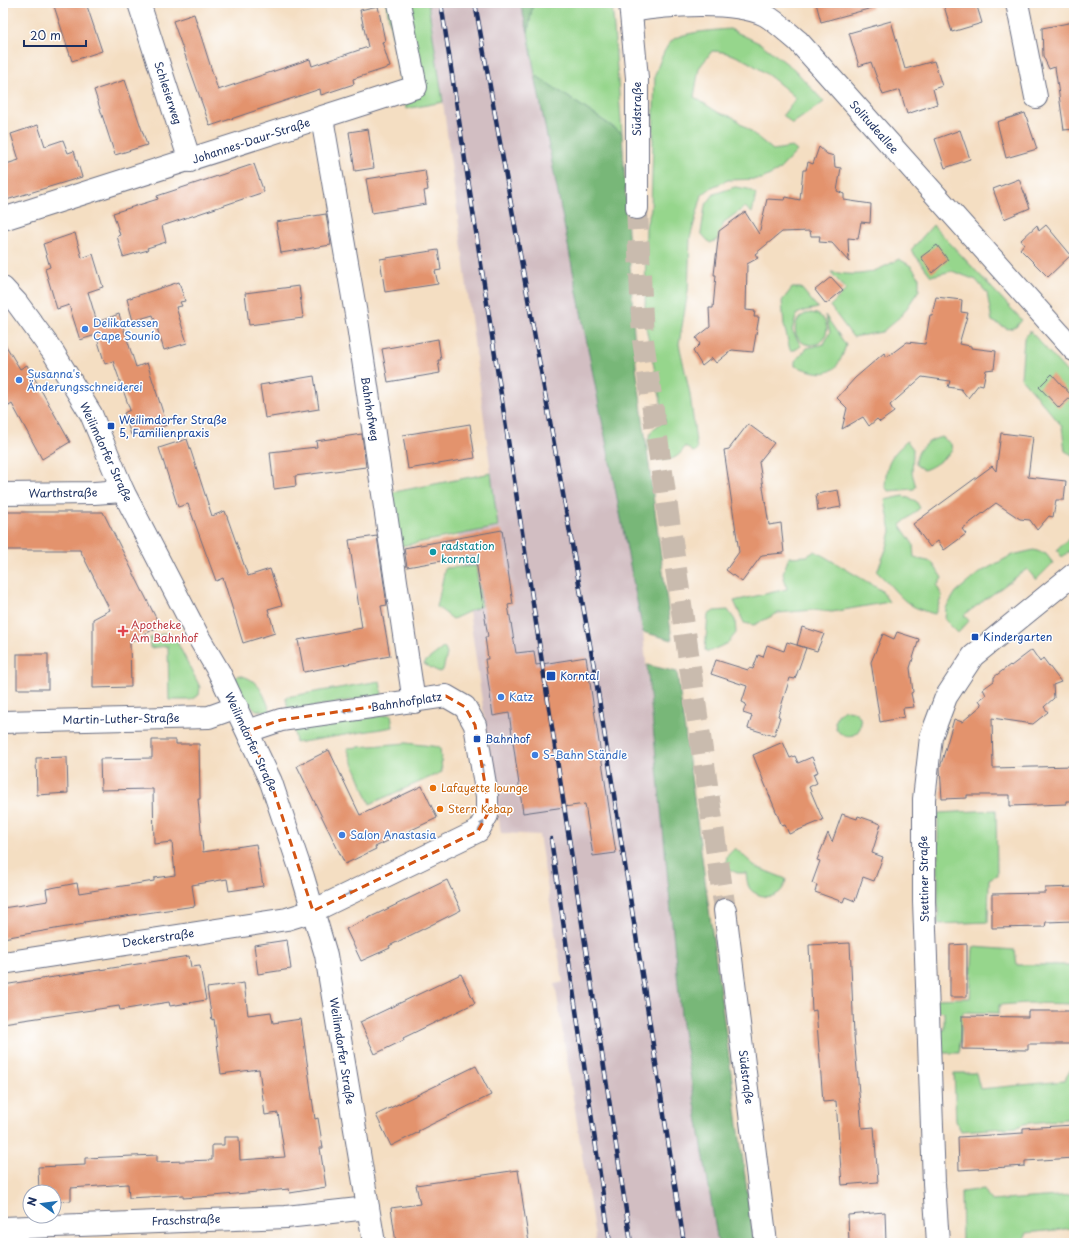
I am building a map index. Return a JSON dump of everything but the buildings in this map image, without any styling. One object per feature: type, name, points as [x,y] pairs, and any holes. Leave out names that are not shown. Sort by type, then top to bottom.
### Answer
[{"type":"street","name":"Schlesierweg","points":[[139,3],[190,161]]},
{"type":"street","name":"Johannes-Daur-Straße","points":[[3,219],[190,161],[416,87],[399,3]]},
{"type":"street","points":[[1017,3],[1036,97]]},
{"type":"street","name":"Solitudeallee","points":[[631,7],[717,4],[738,6],[764,14],[798,42],[1074,350]]},
{"type":"street","name":"Südstraße","points":[[631,7],[636,78],[637,208]]},
{"type":"street","name":"Bahnhofweg","points":[[322,118],[358,326],[414,702]]},
{"type":"street","name":"Weilimdorfer Straße","points":[[3,288],[17,303],[53,352],[91,414],[123,491],[237,707],[271,782],[326,955],[374,1243]]},
{"type":"street","name":"Warthstraße","points":[[3,494],[94,493],[123,491]]},
{"type":"street","name":"Stettiner Straße","points":[[938,1243],[934,1183],[924,901],[923,805],[931,737],[946,697],[973,656],[1074,574]]},
{"type":"street","name":"Bahnhofplatz","points":[[248,731],[281,720],[414,702],[446,696],[465,707],[475,725],[487,796],[487,815],[478,831],[313,911]]},
{"type":"street","name":"Martin-Luther-Straße","points":[[3,722],[209,717],[237,707]]},
{"type":"street","name":"Südstraße","points":[[725,910],[766,1243]]},
{"type":"street","name":"Deckerstraße","points":[[3,963],[287,919],[313,911]]},
{"type":"street","name":"Fraschstraße","points":[[3,1228],[286,1217],[368,1208]]},
{"type":"highlighted area","points":[[446,696],[465,707],[475,725],[487,796],[487,815],[478,831],[313,911],[271,782],[248,731],[281,720]]},
{"type":"shaded area","points":[[428,3],[520,3],[528,32],[643,632],[682,1025],[718,1243],[596,1243],[555,984],[563,982],[539,835],[501,833],[458,534],[498,527],[443,102]]},
{"type":"green space","points":[[386,3],[428,3],[443,102],[406,109]]},
{"type":"green space","points":[[520,3],[533,3],[528,32]]},
{"type":"green space","points":[[533,3],[612,3],[622,133],[535,75],[528,32]]},
{"type":"green space","points":[[730,29],[761,44],[794,69],[824,102],[792,124],[783,115],[796,98],[757,67],[735,56],[723,52],[712,51],[699,68],[694,97],[719,113],[733,117],[773,150],[792,147],[797,151],[778,171],[762,179],[728,180],[712,187],[702,195],[690,238],[688,291],[679,344],[690,394],[697,450],[693,452],[685,446],[677,456],[671,459],[663,460],[652,452],[648,441],[653,430],[658,425],[665,422],[645,322],[646,226],[651,209],[655,75],[665,50],[674,39],[693,33]]},
{"type":"green space","points":[[535,75],[622,133],[636,366],[672,640],[643,632]]},
{"type":"green space","points":[[735,187],[748,189],[756,194],[752,213],[745,207],[724,222],[717,240],[710,243],[701,233],[705,206],[714,194]]},
{"type":"green space","points":[[933,225],[1022,320],[1016,327],[1008,329],[992,321],[987,293],[976,280],[952,271],[931,276],[911,250]]},
{"type":"green space","points":[[899,259],[911,266],[919,277],[919,290],[902,315],[882,332],[853,337],[830,306],[846,290],[831,272],[851,274],[866,273],[874,271]]},
{"type":"green space","points":[[792,288],[801,288],[818,308],[797,314],[792,330],[801,346],[795,350],[790,350],[784,325],[782,301]]},
{"type":"green space","points":[[808,313],[814,313],[824,320],[827,329],[826,335],[820,342],[814,345],[808,345],[798,338],[795,332],[795,326],[802,316]]},
{"type":"green space","points":[[825,315],[846,345],[838,364],[828,372],[821,373],[795,366],[795,361],[807,348],[824,344],[830,332]]},
{"type":"green space","points":[[1030,331],[1074,380],[1074,456],[1065,451],[1062,426],[1021,378],[1024,339]]},
{"type":"green space","points":[[942,437],[951,444],[952,451],[935,464],[924,470],[916,465],[916,459],[923,446],[932,440]]},
{"type":"green space","points":[[907,441],[913,449],[912,473],[916,487],[914,489],[888,491],[885,486],[888,465],[896,452]]},
{"type":"green space","points":[[491,473],[498,527],[396,547],[379,495]]},
{"type":"green space","points":[[903,496],[916,501],[920,508],[900,525],[913,544],[914,558],[932,562],[942,578],[937,586],[942,596],[935,614],[924,611],[908,603],[877,572],[887,547],[891,531],[885,500]]},
{"type":"green space","points":[[1074,534],[1074,548],[1062,557],[1057,550]]},
{"type":"green space","points":[[1034,550],[1046,554],[1053,563],[1036,580],[1027,569],[964,615],[969,621],[958,633],[945,620],[946,608],[956,592],[979,573],[1012,555]]},
{"type":"green space","points":[[815,551],[881,590],[889,602],[832,612],[813,610],[778,613],[754,625],[744,623],[734,601],[787,589],[783,573],[789,557],[807,556]]},
{"type":"green space","points":[[476,566],[481,606],[453,619],[437,607],[445,568]]},
{"type":"green space","points":[[728,610],[735,620],[736,633],[728,643],[708,652],[705,650],[708,615],[714,611]]},
{"type":"green space","points":[[166,633],[174,636],[200,687],[199,695],[190,700],[169,700],[168,646],[150,648],[150,638]]},
{"type":"green space","points":[[443,648],[447,654],[443,670],[439,672],[424,664],[426,661]]},
{"type":"green space","points":[[647,665],[677,672],[754,1243],[718,1243],[682,1025]]},
{"type":"green space","points":[[238,675],[251,680],[260,688],[271,712],[256,710],[241,696],[235,679]]},
{"type":"green space","points":[[380,681],[382,695],[288,711],[286,697]]},
{"type":"green space","points":[[848,710],[857,714],[861,723],[857,732],[848,736],[839,732],[835,723],[839,714]]},
{"type":"green space","points":[[391,714],[393,727],[296,743],[294,730]]},
{"type":"green space","points":[[406,743],[440,747],[442,772],[370,804],[347,748]]},
{"type":"green space","points":[[996,810],[997,875],[989,879],[988,922],[938,924],[938,813]]},
{"type":"green space","points":[[735,848],[756,867],[786,879],[782,890],[774,896],[769,897],[752,891],[748,885],[746,873],[737,873],[729,869],[726,864],[727,856]]},
{"type":"green space","points":[[973,947],[1015,950],[1017,965],[1074,965],[1074,1004],[1028,1003],[999,1005],[999,1013],[963,1012],[959,1053],[940,1053],[937,1031],[944,1030],[944,1012],[938,1011],[935,999],[970,998]]},
{"type":"green space","points":[[1074,1064],[1074,1118],[1023,1124],[1018,1127],[961,1131],[956,1121],[954,1073],[976,1073],[980,1089],[1064,1081]]},
{"type":"green space","points":[[1073,1179],[1074,1228],[1027,1233],[1023,1240],[982,1243],[962,1241],[961,1192],[984,1189],[991,1201],[1071,1195]]},
{"type":"tunnel","points":[[637,208],[643,340],[725,910]]},
{"type":"railway","points":[[441,3],[631,1243]]},
{"type":"railway","points":[[475,3],[594,667],[684,1243]]},
{"type":"railway","points":[[551,839],[610,1243]]},
{"type":"place","name":"Delikatessen Cape Sounío","points":[[85,329]]},
{"type":"place","name":"Susanna's Änderungsschneiderei","points":[[19,380]]},
{"type":"place","name":"Weilimdorfer Straße 5, Familienpraxis","points":[[111,426]]},
{"type":"place","name":"radstation korntal","points":[[433,552]]},
{"type":"place","name":"Apotheke Am Bahnhof","points":[[123,631]]},
{"type":"place","name":"Kindergarten","points":[[975,637]]},
{"type":"place","name":"Korntal","points":[[551,676]]},
{"type":"place","name":"Katz","points":[[501,697]]},
{"type":"place","name":"Bahnhof","points":[[477,739]]},
{"type":"place","name":"S-Bahn Ständle","points":[[535,755]]},
{"type":"place","name":"Lafayette lounge","points":[[433,788]]},
{"type":"place","name":"Stern Kebap","points":[[440,809]]},
{"type":"place","name":"Salon Anastasia","points":[[342,835]]}]
